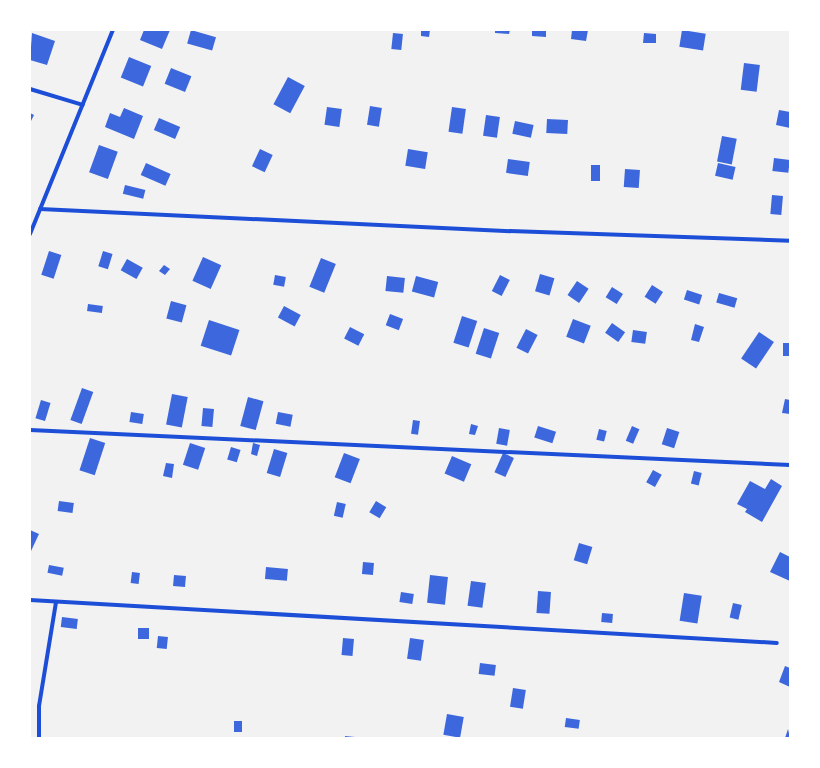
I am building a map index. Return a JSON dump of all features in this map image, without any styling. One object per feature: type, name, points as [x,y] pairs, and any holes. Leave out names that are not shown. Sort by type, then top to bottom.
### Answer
[{"type":"street","points":[[30,234],[113,30]]},
{"type":"street","points":[[30,89],[83,105]]},
{"type":"street","points":[[40,208],[510,231],[790,241]]},
{"type":"street","points":[[30,430],[790,465]]},
{"type":"street","points":[[30,600],[777,643]]},
{"type":"street","points":[[38,738],[39,706],[56,602]]},
{"type":"building","points":[[144,30],[170,30],[162,49],[140,40]]},
{"type":"building","points":[[191,30],[216,37],[212,51],[187,43]]},
{"type":"building","points":[[421,30],[430,30],[429,37],[421,36]]},
{"type":"building","points":[[495,30],[510,30],[509,34],[495,33]]},
{"type":"building","points":[[532,30],[546,30],[546,37],[532,36]]},
{"type":"building","points":[[572,30],[588,30],[586,41],[571,39]]},
{"type":"building","points":[[682,30],[706,34],[703,51],[679,47]]},
{"type":"building","points":[[32,33],[55,41],[47,65],[30,60]]},
{"type":"building","points":[[393,33],[403,34],[401,50],[391,49]]},
{"type":"building","points":[[644,33],[656,34],[656,43],[643,43]]},
{"type":"building","points":[[129,57],[151,66],[143,86],[121,77]]},
{"type":"building","points":[[744,63],[760,65],[757,92],[741,90]]},
{"type":"building","points":[[171,68],[191,76],[185,92],[165,84]]},
{"type":"building","points":[[288,77],[305,86],[290,113],[273,104]]},
{"type":"building","points":[[370,106],[382,108],[379,127],[367,125]]},
{"type":"building","points":[[327,107],[342,109],[339,127],[324,125]]},
{"type":"building","points":[[452,107],[466,109],[462,134],[449,132]]},
{"type":"building","points":[[124,108],[143,116],[134,139],[105,127],[110,113],[120,117]]},
{"type":"building","points":[[779,110],[790,112],[790,128],[776,125]]},
{"type":"building","points":[[30,113],[34,115],[30,123]]},
{"type":"building","points":[[486,115],[500,117],[497,138],[483,136]]},
{"type":"building","points":[[159,118],[180,127],[175,139],[154,130]]},
{"type":"building","points":[[547,119],[568,120],[567,134],[546,133]]},
{"type":"building","points":[[515,121],[534,125],[531,138],[512,134]]},
{"type":"building","points":[[722,136],[737,139],[732,164],[717,162]]},
{"type":"building","points":[[99,145],[118,152],[108,179],[89,172]]},
{"type":"building","points":[[260,149],[273,155],[265,172],[252,166]]},
{"type":"building","points":[[408,149],[428,152],[425,169],[405,166]]},
{"type":"building","points":[[774,158],[790,160],[788,173],[772,171]]},
{"type":"building","points":[[508,159],[530,162],[528,176],[506,173]]},
{"type":"building","points":[[146,163],[171,174],[165,186],[141,175]]},
{"type":"building","points":[[718,163],[736,167],[733,180],[715,176]]},
{"type":"building","points":[[591,165],[600,165],[600,181],[591,181]]},
{"type":"building","points":[[625,169],[640,170],[639,188],[624,187]]},
{"type":"building","points":[[125,185],[145,190],[143,199],[123,194]]},
{"type":"building","points":[[772,195],[783,196],[781,215],[770,214]]},
{"type":"building","points":[[49,251],[61,255],[54,279],[41,275]]},
{"type":"building","points":[[103,251],[113,254],[108,269],[98,266]]},
{"type":"building","points":[[203,257],[221,265],[211,289],[192,281]]},
{"type":"building","points":[[321,258],[336,264],[324,293],[309,287]]},
{"type":"building","points":[[127,259],[143,268],[136,279],[121,270]]},
{"type":"building","points":[[164,265],[170,269],[165,275],[159,271]]},
{"type":"building","points":[[540,274],[554,278],[549,295],[535,291]]},
{"type":"building","points":[[275,275],[286,277],[284,287],[273,285]]},
{"type":"building","points":[[500,275],[510,280],[502,296],[492,291]]},
{"type":"building","points":[[387,276],[405,278],[403,293],[385,291]]},
{"type":"building","points":[[416,276],[438,282],[434,297],[412,291]]},
{"type":"building","points":[[577,281],[589,289],[579,303],[567,295]]},
{"type":"building","points":[[652,285],[663,292],[656,304],[645,297]]},
{"type":"building","points":[[612,287],[623,294],[617,304],[606,297]]},
{"type":"building","points":[[687,290],[702,295],[699,304],[684,300]]},
{"type":"building","points":[[719,293],[737,298],[735,308],[716,303]]},
{"type":"building","points":[[171,301],[186,305],[182,323],[166,318]]},
{"type":"building","points":[[88,304],[103,306],[102,313],[87,311]]},
{"type":"building","points":[[284,306],[301,315],[295,326],[278,317]]},
{"type":"building","points":[[390,314],[403,319],[399,330],[386,325]]},
{"type":"building","points":[[462,316],[477,321],[469,348],[453,343]]},
{"type":"building","points":[[573,319],[591,326],[584,344],[566,337]]},
{"type":"building","points":[[209,320],[239,330],[231,356],[201,346]]},
{"type":"building","points":[[612,323],[625,332],[618,342],[605,333]]},
{"type":"building","points":[[695,324],[704,327],[699,342],[691,340]]},
{"type":"building","points":[[350,327],[364,334],[358,346],[344,339]]},
{"type":"building","points":[[484,328],[499,333],[491,359],[476,354]]},
{"type":"building","points":[[526,329],[538,335],[528,354],[516,348]]},
{"type":"building","points":[[633,330],[647,332],[645,344],[631,342]]},
{"type":"building","points":[[759,332],[774,342],[756,369],[741,359]]},
{"type":"building","points":[[783,343],[790,343],[790,356],[783,356]]},
{"type":"building","points":[[82,388],[93,392],[82,424],[70,420]]},
{"type":"building","points":[[172,394],[188,397],[182,427],[166,424]]},
{"type":"building","points":[[248,397],[263,401],[256,430],[240,426]]},
{"type":"building","points":[[785,399],[790,400],[790,414],[782,413]]},
{"type":"building","points":[[41,400],[51,403],[45,421],[35,418]]},
{"type":"building","points":[[203,408],[214,409],[212,427],[201,426]]},
{"type":"building","points":[[131,412],[144,414],[142,424],[129,422]]},
{"type":"building","points":[[278,412],[293,415],[290,427],[276,424]]},
{"type":"building","points":[[413,420],[420,421],[418,435],[411,434]]},
{"type":"building","points":[[471,424],[478,426],[475,435],[469,434]]},
{"type":"building","points":[[538,426],[556,432],[552,443],[534,437]]},
{"type":"building","points":[[632,426],[639,429],[633,444],[626,441]]},
{"type":"building","points":[[499,428],[510,430],[507,446],[496,444]]},
{"type":"building","points":[[667,428],[679,432],[674,448],[662,444]]},
{"type":"building","points":[[599,429],[607,431],[604,442],[596,440]]},
{"type":"building","points":[[90,438],[105,443],[95,475],[79,470]]},
{"type":"building","points":[[190,443],[205,448],[198,470],[183,465]]},
{"type":"building","points":[[253,443],[260,445],[257,456],[251,454]]},
{"type":"building","points":[[231,447],[241,450],[237,462],[227,459]]},
{"type":"building","points":[[274,449],[287,453],[280,477],[267,473]]},
{"type":"building","points":[[344,453],[360,459],[351,483],[335,477]]},
{"type":"building","points":[[503,453],[514,458],[505,477],[494,472]]},
{"type":"building","points":[[452,456],[471,464],[464,482],[445,473]]},
{"type":"building","points":[[166,463],[174,464],[172,478],[163,476]]},
{"type":"building","points":[[653,470],[662,475],[655,487],[646,482]]},
{"type":"building","points":[[694,471],[702,473],[699,486],[691,484]]},
{"type":"building","points":[[771,479],[782,486],[762,522],[745,512],[747,509],[737,504],[750,481],[765,489]]},
{"type":"building","points":[[59,501],[74,503],[72,513],[58,511]]},
{"type":"building","points":[[376,501],[386,507],[380,518],[369,512]]},
{"type":"building","points":[[337,502],[346,504],[343,518],[334,516]]},
{"type":"building","points":[[30,530],[39,534],[31,551],[30,551]]},
{"type":"building","points":[[579,543],[592,547],[587,564],[574,560]]},
{"type":"building","points":[[780,552],[790,557],[790,581],[770,572]]},
{"type":"building","points":[[363,562],[374,563],[373,575],[362,574]]},
{"type":"building","points":[[49,565],[64,568],[62,576],[47,573]]},
{"type":"building","points":[[266,567],[288,569],[287,581],[265,579]]},
{"type":"building","points":[[132,572],[140,573],[139,584],[131,583]]},
{"type":"building","points":[[174,575],[186,576],[185,587],[173,586]]},
{"type":"building","points":[[430,575],[448,577],[445,605],[427,603]]},
{"type":"building","points":[[471,581],[486,583],[482,608],[468,606]]},
{"type":"building","points":[[538,591],[551,592],[549,614],[536,613]]},
{"type":"building","points":[[401,592],[414,594],[412,604],[399,602]]},
{"type":"building","points":[[684,593],[702,596],[697,623],[680,621]]},
{"type":"building","points":[[733,603],[742,605],[738,620],[730,618]]},
{"type":"building","points":[[602,613],[613,614],[612,623],[601,622]]},
{"type":"building","points":[[62,617],[78,619],[77,629],[61,627]]},
{"type":"building","points":[[138,628],[149,628],[149,639],[138,639]]},
{"type":"building","points":[[158,636],[168,637],[167,649],[157,648]]},
{"type":"building","points":[[343,638],[354,639],[352,656],[342,655]]},
{"type":"building","points":[[410,638],[424,640],[421,661],[407,659]]},
{"type":"building","points":[[480,663],[496,665],[495,676],[479,674]]},
{"type":"building","points":[[785,666],[790,668],[790,687],[779,682]]},
{"type":"building","points":[[513,688],[526,690],[523,709],[510,707]]},
{"type":"building","points":[[447,714],[464,717],[460,738],[443,735]]},
{"type":"building","points":[[566,718],[580,720],[579,729],[565,727]]},
{"type":"building","points":[[234,721],[242,721],[242,732],[234,732]]},
{"type":"building","points":[[788,729],[790,738],[785,738]]},
{"type":"building","points":[[345,736],[355,737],[355,738],[345,738]]}]
